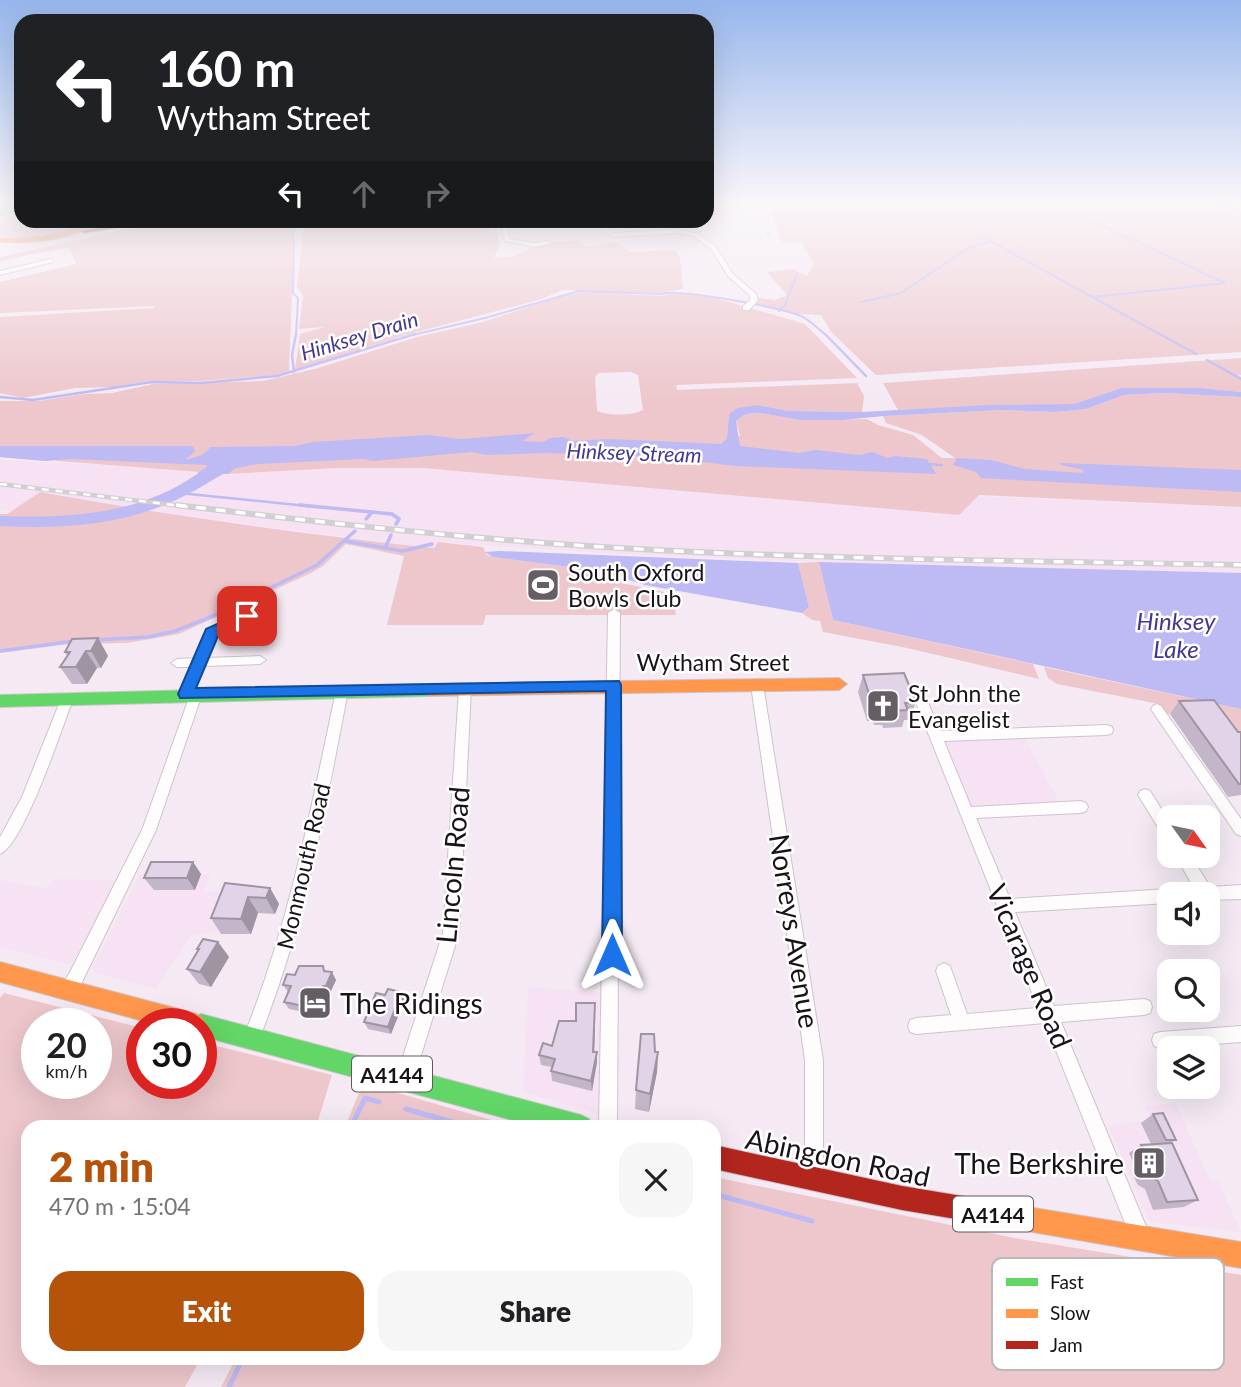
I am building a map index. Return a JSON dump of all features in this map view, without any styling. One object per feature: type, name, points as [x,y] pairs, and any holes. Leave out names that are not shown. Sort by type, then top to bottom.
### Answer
[{"type":"main road","name":"Wytham Street","points":[[0,701],[465,688],[839,684]]},
{"type":"main road","points":[[0,972],[134,1008]]},
{"type":"main road","name":"A4144","points":[[217,1030],[556,1120]]},
{"type":"main road","name":"Abingdon Road","points":[[721,1159],[915,1200],[1241,1255]]},
{"type":"street","points":[[0,273],[18,269]]},
{"type":"street","points":[[727,269],[730,275],[754,295],[749,306]]},
{"type":"street","points":[[608,1120],[612,995],[614,613]]},
{"type":"street","points":[[67,990],[149,830],[199,662],[212,633],[247,616]]},
{"type":"street","points":[[177,663],[260,660]]},
{"type":"street","name":"Norreys Avenue","points":[[757,685],[814,1060],[814,1179]]},
{"type":"street","name":"Lincoln Road","points":[[405,1078],[452,933],[465,688]]},
{"type":"street","name":"Monmouth Road","points":[[251,1038],[289,938],[299,901],[342,691]]},
{"type":"street","name":"Vicarage Road","points":[[918,693],[1141,1239]]},
{"type":"street","points":[[0,848],[28,795],[68,699]]},
{"type":"street","points":[[1157,709],[1241,830]]},
{"type":"street","points":[[935,736],[1107,730]]},
{"type":"street","points":[[1145,795],[1157,814]]},
{"type":"street","points":[[967,813],[1081,807]]},
{"type":"street","points":[[1220,893],[1241,892]]},
{"type":"street","points":[[1004,905],[1157,897]]},
{"type":"street","points":[[944,971],[961,1021]]},
{"type":"street","points":[[916,1026],[1144,1007]]},
{"type":"street","points":[[1214,1036],[1241,1034]]},
{"type":"shaded area","points":[[56,269],[293,269],[289,371],[276,375],[200,381],[149,381],[112,387],[75,388],[23,398],[0,393],[0,317],[155,306],[0,313],[0,282]]},
{"type":"shaded area","points":[[299,269],[681,269],[683,289],[657,293],[563,290],[539,300],[405,335],[295,370],[300,334],[324,327],[299,329],[303,296],[297,287]]},
{"type":"shaded area","points":[[793,269],[807,276],[811,269],[1241,269],[1241,352],[876,375],[831,332],[821,315],[797,314],[755,305],[754,297],[775,300],[787,295],[767,272]]},
{"type":"shaded area","points":[[582,292],[662,296],[672,293],[712,297],[805,324],[857,378],[676,385],[677,390],[857,383],[864,396],[862,412],[789,411],[758,405],[729,414],[727,438],[722,443],[740,436],[736,421],[746,414],[760,413],[799,420],[867,419],[913,435],[942,458],[955,458],[922,435],[886,423],[883,416],[1002,410],[1056,412],[1086,409],[1124,395],[1164,393],[1241,397],[1241,507],[979,495],[959,515],[423,468],[337,468],[227,474],[0,457],[0,401],[39,401],[112,393],[153,384],[263,381],[318,368],[417,337],[483,322],[561,296]],"holes":[[[631,372],[638,375],[643,410],[620,415],[597,411],[595,377],[599,373]]]},
{"type":"shaded area","points":[[1241,358],[1241,375],[1238,375],[1241,377],[1241,392],[1202,388],[1121,388],[1074,404],[898,410],[883,383]]},
{"type":"shaded area","points":[[0,460],[165,468],[227,474],[337,468],[423,468],[570,480],[1241,507],[1241,573],[819,562],[616,554],[438,542],[434,548],[155,513],[40,492],[11,511],[0,510]]},
{"type":"shaded area","points":[[40,492],[187,517],[335,537],[434,548],[438,542],[483,547],[487,555],[493,557],[600,571],[623,578],[622,583],[673,594],[676,615],[486,615],[483,625],[387,625],[404,556],[346,544],[323,566],[311,573],[179,634],[127,643],[69,644],[0,653],[0,514],[7,514]]},
{"type":"shaded area","points":[[819,562],[833,620],[1033,664],[1039,679],[907,648],[823,632],[820,621],[812,620],[802,613],[809,607],[798,563]]},
{"type":"shaded area","points":[[1044,667],[1241,709],[1241,733],[1220,734],[1205,713],[1166,714],[1159,704],[1057,684],[1048,678]]},
{"type":"shaded area","points":[[1024,737],[1061,805],[973,809],[946,742]]},
{"type":"shaded area","points":[[140,874],[210,874],[204,892],[238,892],[221,932],[192,935],[156,989],[96,973],[92,968]]},
{"type":"shaded area","points":[[54,879],[117,880],[73,961],[67,964],[0,947],[0,880],[47,889]]},
{"type":"shaded area","points":[[528,987],[601,992],[598,1114],[523,1092]]},
{"type":"shaded area","points":[[4,993],[63,1008],[21,1008],[21,1099],[112,1099],[112,1020],[126,1024],[126,1099],[217,1099],[217,1046],[332,1075],[318,1120],[21,1120],[21,1365],[197,1365],[185,1387],[0,1387],[0,998]]},
{"type":"shaded area","points":[[363,1083],[492,1120],[348,1120]]},
{"type":"shaded area","points":[[1175,1103],[1211,1181],[1218,1181],[1241,1232],[1152,1222],[1148,1219],[1108,1125],[1151,1121],[1144,1106]]},
{"type":"shaded area","points":[[721,1178],[1015,1238],[1137,1258],[992,1258],[992,1370],[1224,1370],[1224,1272],[1241,1275],[1241,1387],[221,1387],[232,1365],[721,1365]]},
{"type":"water","points":[[1121,388],[1202,388],[1241,392],[1241,397],[1164,393],[1124,395],[1086,409],[1056,412],[1002,410],[843,420],[799,420],[760,413],[746,414],[736,421],[740,446],[799,453],[816,450],[860,455],[872,452],[888,458],[895,456],[927,459],[936,474],[735,466],[663,457],[545,453],[487,455],[472,452],[373,461],[363,459],[258,464],[236,468],[227,474],[197,473],[207,467],[206,465],[72,459],[46,461],[0,457],[0,446],[193,446],[195,451],[185,460],[202,455],[211,447],[296,446],[312,442],[427,435],[461,439],[535,433],[522,441],[544,442],[550,438],[564,437],[573,441],[610,439],[721,444],[727,438],[729,414],[738,408],[758,405],[789,411],[862,412],[988,405],[1074,404]]},
{"type":"water","points":[[957,458],[991,460],[1025,469],[1082,473],[1084,470],[1060,463],[1241,470],[1241,492],[981,478],[976,472],[953,465]]},
{"type":"water","points":[[485,552],[798,563],[809,607],[802,613],[645,585],[600,571],[493,557]]},
{"type":"water","name":"Hinksey Lake","points":[[819,562],[1241,573],[1241,709],[833,620]]},
{"type":"building","points":[[98,638],[91,651],[86,651],[76,667],[60,667],[70,652],[65,652],[72,639]]},
{"type":"building","points":[[904,673],[916,702],[905,703],[908,710],[889,711],[888,708],[880,708],[878,703],[872,703],[863,675]]},
{"type":"building","points":[[1214,700],[1238,732],[1241,732],[1241,784],[1179,701]]},
{"type":"building","points":[[151,862],[193,862],[187,878],[144,878]]},
{"type":"building","points":[[225,883],[270,888],[266,898],[248,897],[241,919],[211,918]]},
{"type":"building","points":[[203,939],[218,942],[200,972],[187,969],[199,949]]},
{"type":"building","points":[[299,966],[323,966],[324,971],[332,972],[314,1008],[284,1002],[291,986],[283,985],[287,974],[295,975]]},
{"type":"building","points":[[388,989],[401,992],[388,1027],[364,1022],[376,993],[385,995]]},
{"type":"building","points":[[576,1003],[595,1003],[593,1052],[597,1052],[591,1081],[551,1071],[555,1059],[539,1055],[543,1043],[552,1046],[559,1021],[576,1021]]},
{"type":"building","points":[[641,1034],[654,1034],[655,1052],[658,1052],[650,1094],[636,1090]]},
{"type":"building","points":[[1163,1113],[1176,1140],[1166,1140],[1153,1114]]},
{"type":"building","points":[[1172,1143],[1198,1200],[1167,1202],[1158,1181],[1151,1177],[1147,1169],[1149,1161],[1141,1145]]},
{"type":"waterway","points":[[293,269],[293,293],[298,298],[296,336]]},
{"type":"waterway","points":[[861,302],[901,293],[938,269]]},
{"type":"waterway","points":[[1041,269],[1163,336]]},
{"type":"waterway","points":[[1093,297],[1225,283],[1195,269]]},
{"type":"waterway","points":[[780,310],[785,305],[797,274]]},
{"type":"waterway","name":"Hinksey Drain","points":[[410,336],[485,318],[579,291],[687,294],[780,310]]},
{"type":"waterway","name":"Hinksey Drain","points":[[780,310],[801,316],[827,336]]},
{"type":"waterway","points":[[294,371],[292,355],[296,334]]},
{"type":"waterway","name":"Hinksey Drain","points":[[410,336],[415,334]]},
{"type":"waterway","points":[[1160,334],[1196,354]]},
{"type":"waterway","name":"Hinksey Drain","points":[[294,371],[410,336]]},
{"type":"waterway","name":"Hinksey Drain","points":[[827,336],[866,376]]},
{"type":"waterway","points":[[1207,360],[1241,379]]},
{"type":"waterway","name":"Hinksey Drain","points":[[0,397],[33,400],[152,382],[201,383],[277,376],[294,371]]},
{"type":"waterway","name":"Hinksey Stream","points":[[0,521],[70,521],[117,514],[182,491],[234,461]]},
{"type":"waterway","points":[[927,464],[942,465]]},
{"type":"waterway","points":[[179,493],[317,507]]},
{"type":"waterway","points":[[300,505],[372,512]]},
{"type":"waterway","points":[[366,519],[372,512]]},
{"type":"waterway","points":[[372,512],[392,514],[399,519],[396,524]]},
{"type":"waterway","points":[[95,640],[148,637],[175,631],[213,616],[317,565],[355,531]]},
{"type":"waterway","points":[[385,548],[391,535]]},
{"type":"waterway","points":[[345,541],[385,548]]},
{"type":"waterway","points":[[385,548],[403,551],[432,544]]},
{"type":"waterway","points":[[0,651],[74,641]]},
{"type":"waterway","points":[[354,1120],[365,1098],[379,1102]]},
{"type":"waterway","points":[[406,1109],[445,1120]]},
{"type":"waterway","points":[[721,1196],[812,1221]]},
{"type":"waterway","points":[[229,1387],[240,1365]]},
{"type":"railway","points":[[0,484],[190,507]]},
{"type":"railway","points":[[176,505],[596,547],[875,558],[1241,565]]},
{"type":"traffic: fast","points":[[0,701],[429,690]]},
{"type":"traffic: fast","points":[[217,1029],[555,1120]]},
{"type":"traffic: slow","points":[[429,690],[839,684]]},
{"type":"traffic: slow","points":[[0,972],[134,1008]]},
{"type":"traffic: slow","points":[[986,1212],[1241,1255]]},
{"type":"traffic: jam","points":[[721,1159],[902,1198],[986,1212]]},
{"type":"place","name":"South Oxford Bowls Club","points":[[543,585]]},
{"type":"place","name":"St John the Evangelist","points":[[883,706]]},
{"type":"place","name":"The Ridings","points":[[315,1003]]},
{"type":"place","name":"The Berkshire","points":[[1149,1163]]},
{"type":"route","points":[[247,616],[212,633],[186,694],[614,685],[612,955]]}]
